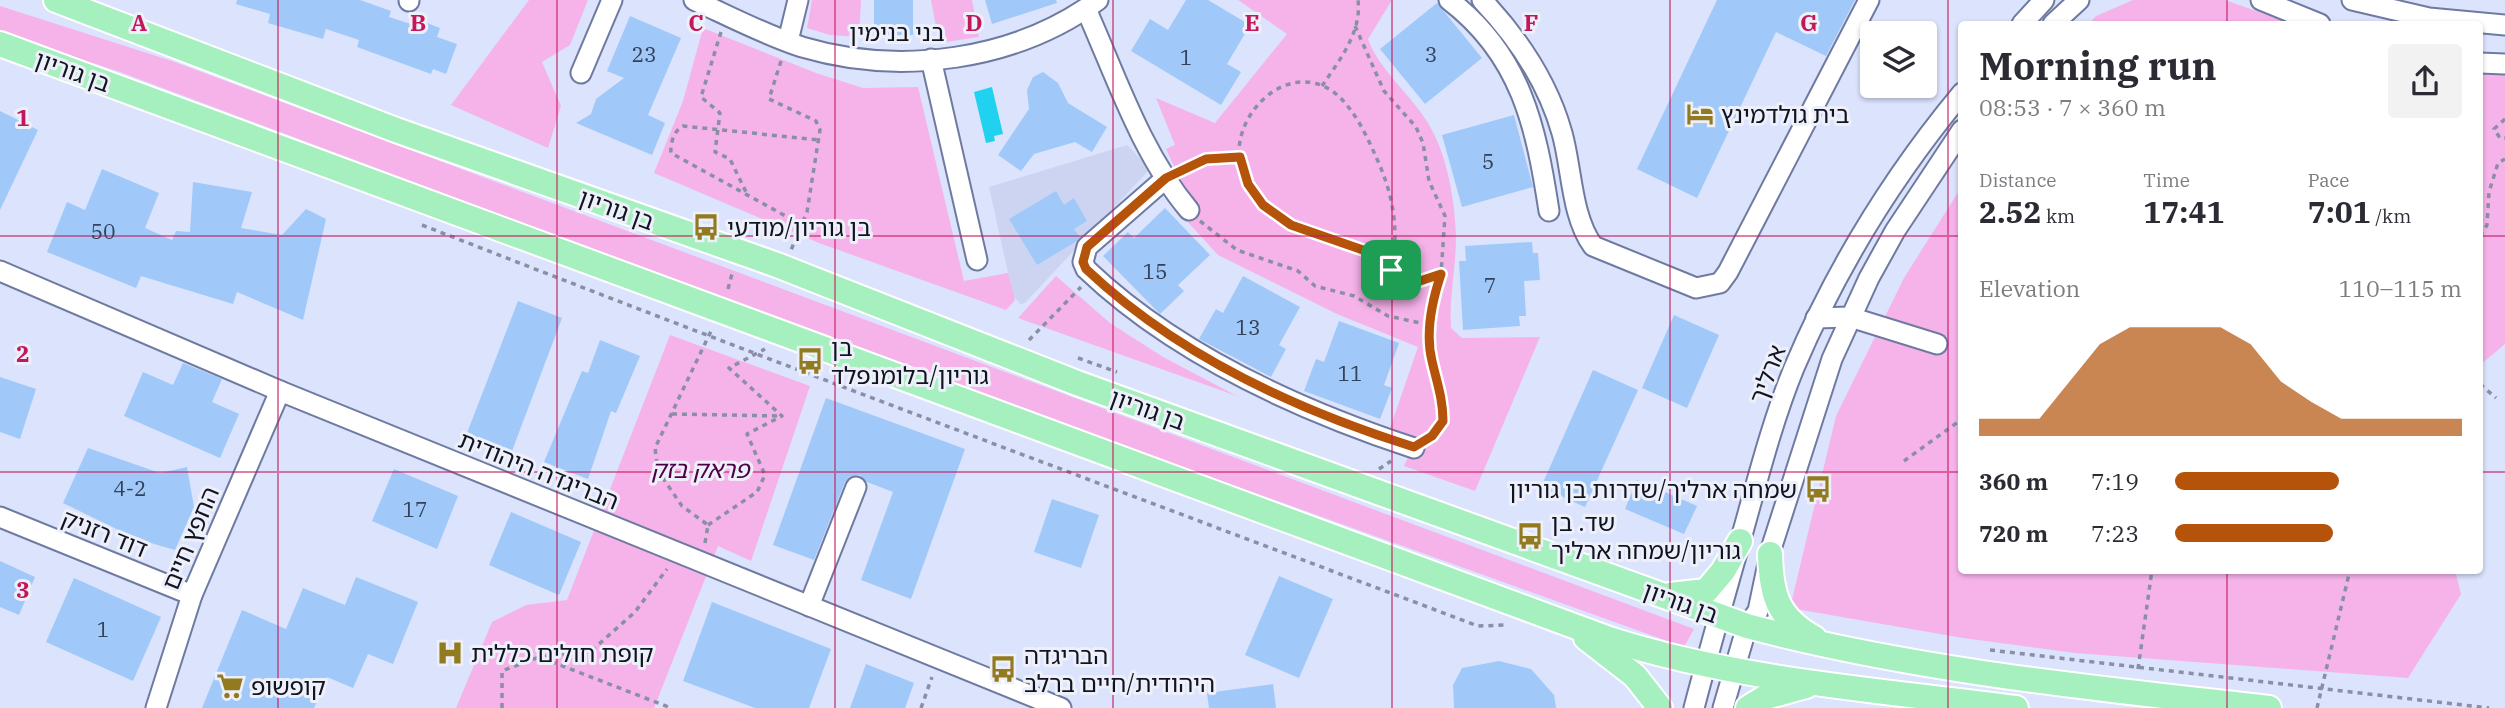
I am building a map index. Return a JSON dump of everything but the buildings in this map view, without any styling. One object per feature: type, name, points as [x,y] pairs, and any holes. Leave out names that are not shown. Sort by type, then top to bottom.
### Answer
[{"type":"main road","name":"בן גוריון","points":[[56,0],[396,130],[777,265],[1077,383],[1747,626],[1831,646],[1975,671],[2269,708]]},
{"type":"main road","name":"בן גוריון","points":[[0,44],[1637,648],[1734,671],[2016,708]]},
{"type":"main road","points":[[1658,594],[1678,596],[1706,591],[1723,571],[1740,541]]},
{"type":"main road","points":[[1770,554],[1770,580],[1779,607],[1790,621],[1811,637],[1831,646]]},
{"type":"main road","points":[[1566,623],[1635,676],[1660,708]]},
{"type":"main road","points":[[1748,708],[1783,691],[1831,683]]},
{"type":"street","points":[[581,73],[612,0]]},
{"type":"street","name":"בני בנימין","points":[[694,0],[788,41],[841,57],[931,59],[979,54],[1021,42],[1051,29],[1092,4]]},
{"type":"street","points":[[788,41],[799,0]]},
{"type":"street","points":[[1449,0],[1496,45],[1519,85],[1538,141],[1549,211]]},
{"type":"street","points":[[1482,0],[1520,46],[1545,90],[1561,131],[1582,223],[1593,246],[1696,288],[1720,283],[1728,272],[1869,0]]},
{"type":"street","points":[[2054,21],[2070,0]]},
{"type":"street","points":[[2055,21],[2079,0]]},
{"type":"street","points":[[2261,0],[2312,21]]},
{"type":"street","points":[[2352,0],[2429,18],[2458,21]]},
{"type":"street","points":[[2025,21],[2042,2]]},
{"type":"street","points":[[1092,4],[1166,178],[1189,210]]},
{"type":"street","points":[[2483,24],[2505,26]]},
{"type":"street","points":[[931,59],[977,260]]},
{"type":"street","points":[[2483,64],[2505,64]]},
{"type":"street","name":"ארליך","points":[[1695,708],[1779,407],[1816,318],[1896,180],[1958,98]]},
{"type":"street","points":[[1723,708],[1747,626],[1758,611],[1770,554],[1808,424],[1850,317],[1895,231],[1958,136]]},
{"type":"street","points":[[1166,178],[1087,247],[1083,262],[1092,275],[1174,337],[1217,363],[1319,414],[1414,447]]},
{"type":"street","name":"הבריגדה היהודית","points":[[0,271],[280,391],[1061,708]]},
{"type":"street","points":[[1816,318],[1850,317],[1937,344]]},
{"type":"street","name":"החפץ חיים","points":[[156,708],[192,595],[280,391]]},
{"type":"street","points":[[809,606],[856,486]]},
{"type":"street","name":"דוד רזניק","points":[[0,517],[192,595]]},
{"type":"path","points":[[1322,86],[1344,54],[1355,26],[1358,0]]},
{"type":"path","points":[[726,15],[701,92],[706,103],[720,113],[720,130],[715,152],[730,159],[748,196]]},
{"type":"path","points":[[1355,26],[1384,91],[1416,127],[1423,143],[1429,181],[1445,216],[1441,274],[1432,303],[1430,325],[1431,358],[1441,388],[1443,421],[1432,436],[1379,468]]},
{"type":"path","points":[[788,41],[768,99],[816,121],[820,130],[807,212],[789,255]]},
{"type":"path","points":[[1391,270],[1397,243],[1393,210],[1383,172],[1368,139],[1337,94],[1322,86],[1286,85],[1258,104],[1246,118],[1240,157],[1248,184],[1263,205],[1291,225],[1386,258],[1391,270],[1405,286],[1441,274]]},
{"type":"path","points":[[2505,119],[2494,129],[2500,138],[2505,138]]},
{"type":"path","points":[[802,225],[671,153],[670,148],[678,128],[819,140]]},
{"type":"path","points":[[1166,178],[1206,159],[1240,157]]},
{"type":"path","points":[[2483,231],[2487,225],[2489,192],[2498,163],[2505,159]]},
{"type":"path","points":[[1189,210],[1214,234],[1237,250],[1298,271],[1315,286],[1354,296],[1388,316],[1430,325]]},
{"type":"path","points":[[409,220],[754,355],[1006,447],[1478,626],[1516,625]]},
{"type":"path","points":[[1029,340],[1092,275]]},
{"type":"path","points":[[708,525],[682,506],[658,471],[655,448],[722,310]]},
{"type":"path","points":[[782,416],[729,369],[790,335]]},
{"type":"path","points":[[2483,387],[2496,398]]},
{"type":"path","points":[[671,414],[782,416]]},
{"type":"path","points":[[703,563],[708,525],[757,492],[765,475],[747,435],[782,416]]},
{"type":"path","points":[[1904,461],[1958,422]]},
{"type":"path","points":[[502,708],[502,671],[539,657],[590,652],[635,612],[678,553]]},
{"type":"path","points":[[2150,574],[2138,668],[2489,708]]},
{"type":"path","points":[[2318,708],[2349,574]]},
{"type":"path","points":[[539,657],[671,708]]},
{"type":"path","points":[[921,708],[939,659]]},
{"type":"shaded area","points":[[1127,145],[1150,169],[1025,303],[1020,304],[1013,295],[989,187]]},
{"type":"green space","points":[[529,0],[588,0],[570,45],[542,62],[561,106],[548,148],[451,105]]},
{"type":"green space","points":[[812,0],[861,0],[859,37],[830,35],[807,28]]},
{"type":"green space","points":[[931,0],[972,0],[979,37],[939,43]]},
{"type":"green space","points":[[1238,0],[1392,0],[1368,39],[1381,63],[1428,123],[1448,172],[1456,237],[1451,328],[1462,338],[1540,337],[1475,491],[1404,466],[1417,437],[1389,431],[1418,347],[1337,314],[1218,255],[1186,220],[1198,206],[1184,188],[1166,149],[1175,145],[1156,98],[1215,123],[1287,34]]},
{"type":"green space","points":[[2133,0],[2225,0],[2284,21],[2092,21],[2096,16]]},
{"type":"green space","points":[[0,6],[172,61],[1694,629],[1684,647],[949,383],[120,72],[0,33]]},
{"type":"green space","points":[[703,28],[816,73],[863,88],[918,87],[964,281],[1008,273],[1015,300],[1006,310],[819,243],[654,173],[683,101]]},
{"type":"green space","points":[[2483,73],[2505,73],[2505,344],[2483,362]]},
{"type":"green space","points":[[1958,192],[1958,574],[2456,574],[2461,594],[2408,678],[2075,653],[1963,638],[1790,608],[1836,416],[1904,278]]},
{"type":"green space","points":[[1056,276],[1110,323],[1163,357],[1237,396],[1018,318]]},
{"type":"green space","name":"פראק בזק","points":[[670,335],[810,386],[751,561],[718,546],[654,708],[456,708],[492,622],[526,605],[567,600]]},
{"type":"water","points":[[992,87],[1003,134],[994,136],[995,141],[986,143],[974,92]]},
{"type":"place","name":"בית גולדמינץ","points":[[1700,114]]},
{"type":"place","name":"בן גוריון/מודעי","points":[[706,227]]},
{"type":"place","name":"בן גוריון/בלומנפלד","points":[[810,361]]},
{"type":"place","name":"שמחה ארליך/שדרות בן גוריון","points":[[1818,489]]},
{"type":"place","name":"שד. בן גוריון/שמחה ארליך","points":[[1530,536]]},
{"type":"place","name":"קופת חולים כללית","points":[[450,653]]},
{"type":"place","name":"הבריגדה היהודית/חיים ברלב","points":[[1003,669]]},
{"type":"place","name":"קופשופ","points":[[230,686]]},
{"type":"route","points":[[1240,157],[1248,184],[1263,205],[1291,225],[1386,258],[1391,270],[1405,286],[1441,274],[1432,303],[1430,325],[1431,358],[1441,388],[1443,421],[1432,436],[1414,447],[1319,414],[1217,363],[1174,337],[1095,278],[1086,269],[1083,254],[1093,241],[1166,178],[1206,159],[1240,157]]}]
